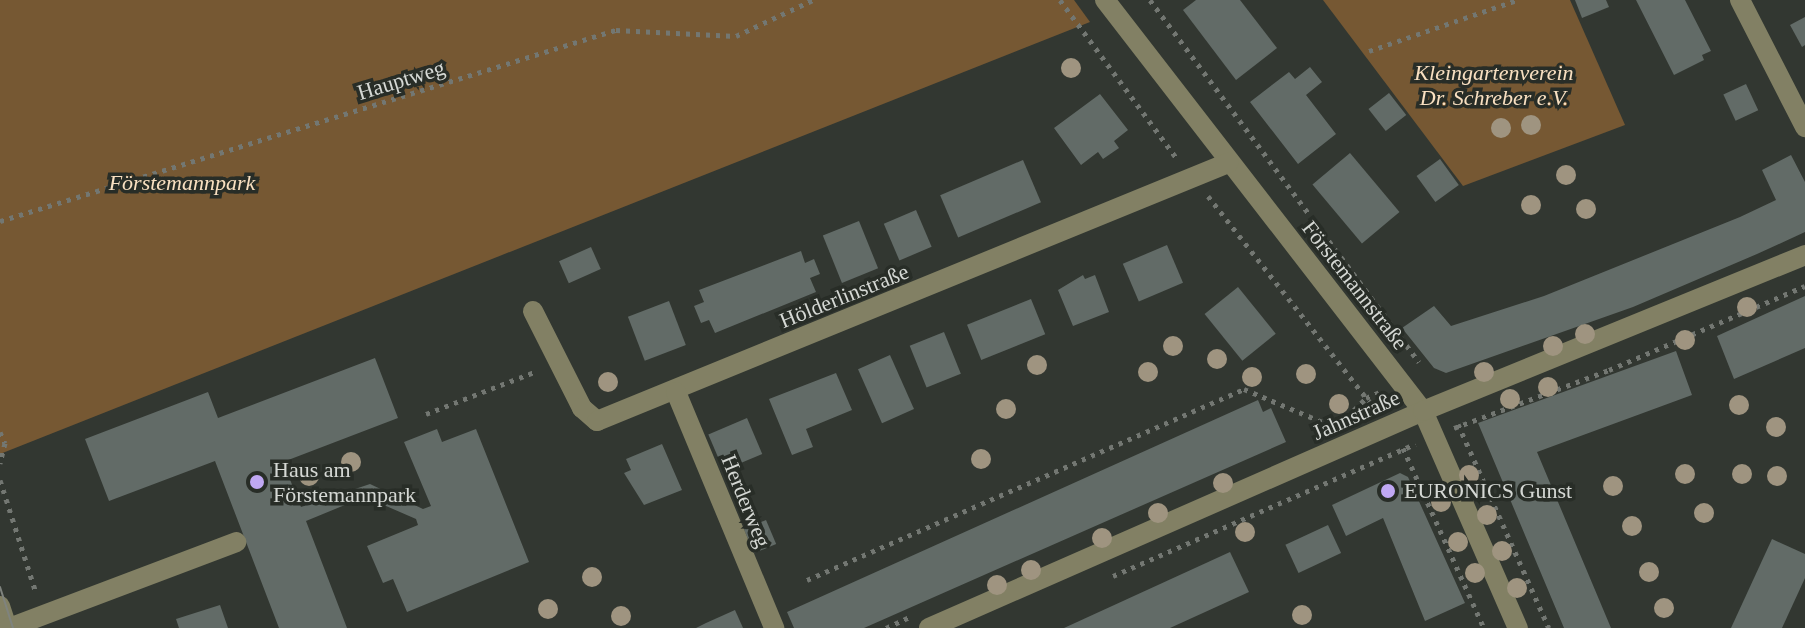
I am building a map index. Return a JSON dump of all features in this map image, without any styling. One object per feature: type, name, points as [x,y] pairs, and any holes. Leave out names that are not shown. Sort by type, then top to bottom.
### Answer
[{"type":"street","name":"Förstemannstraße","points":[[1105,0],[1228,163],[1423,411],[1518,628]]},
{"type":"street","points":[[1740,0],[1805,127]]},
{"type":"street","name":"Hölderlinstraße","points":[[533,311],[582,408],[597,421],[676,392],[1228,163]]},
{"type":"street","name":"Jahnstraße","points":[[929,628],[961,622],[1423,411],[1805,255]]},
{"type":"street","name":"Herderweg","points":[[676,392],[774,628]]},
{"type":"street","points":[[0,606],[8,628],[236,542]]},
{"type":"path","name":"Hauptweg","points":[[0,221],[616,30],[736,36],[813,0]]},
{"type":"path","points":[[1060,0],[1192,180],[1389,426]]},
{"type":"path","points":[[1150,0],[1448,401],[1549,628]]},
{"type":"path","points":[[1369,51],[1517,0]]},
{"type":"path","points":[[1097,583],[1404,449],[1609,370],[1805,286]]},
{"type":"path","points":[[426,414],[557,363]]},
{"type":"path","points":[[807,580],[1244,389],[1337,428]]},
{"type":"path","points":[[0,432],[5,443],[0,463]]},
{"type":"path","points":[[1404,449],[1484,628]]},
{"type":"path","points":[[0,480],[44,616]]},
{"type":"green space","name":"Förstemannpark","points":[[0,0],[1074,0],[1090,22],[0,454]]},
{"type":"green space","name":"Kleingartenverein Dr. Schreber e.V.","points":[[1323,0],[1570,0],[1625,125],[1463,186]]},
{"type":"building","points":[[1196,0],[1240,0],[1277,48],[1236,80],[1183,10]]},
{"type":"building","points":[[1575,0],[1606,0],[1609,7],[1582,18]]},
{"type":"building","points":[[1636,0],[1685,0],[1711,51],[1702,55],[1704,60],[1674,75]]},
{"type":"building","points":[[1805,17],[1805,45],[1802,47],[1790,25]]},
{"type":"building","points":[[1310,67],[1322,82],[1306,95],[1336,134],[1298,164],[1250,102],[1289,72],[1295,79]]},
{"type":"building","points":[[1746,84],[1758,110],[1736,121],[1723,95]]},
{"type":"building","points":[[1389,93],[1406,115],[1386,131],[1369,109]]},
{"type":"building","points":[[1100,94],[1128,130],[1114,141],[1119,148],[1103,159],[1098,152],[1081,165],[1054,128]]},
{"type":"building","points":[[1350,153],[1399,212],[1362,243],[1312,184]]},
{"type":"building","points":[[1791,155],[1805,182],[1805,232],[1757,254],[1633,307],[1446,373],[1434,368],[1402,328],[1434,306],[1451,326],[1544,296],[1740,217],[1776,200],[1762,170]]},
{"type":"building","points":[[1440,159],[1459,185],[1435,202],[1417,176]]},
{"type":"building","points":[[1023,160],[1041,202],[958,238],[940,195]]},
{"type":"building","points":[[916,210],[932,247],[899,260],[884,224]]},
{"type":"building","points":[[859,221],[878,268],[842,283],[823,236]]},
{"type":"building","points":[[1167,245],[1183,283],[1139,301],[1123,264]]},
{"type":"building","points":[[591,247],[601,269],[569,283],[559,261]]},
{"type":"building","points":[[801,251],[805,263],[814,259],[820,274],[810,278],[816,292],[715,333],[709,320],[701,323],[694,306],[704,302],[699,290]]},
{"type":"building","points":[[1083,275],[1085,279],[1095,275],[1109,312],[1073,326],[1058,290]]},
{"type":"building","points":[[1238,287],[1276,334],[1242,361],[1205,314]]},
{"type":"building","points":[[1805,296],[1805,348],[1734,379],[1717,336]]},
{"type":"building","points":[[1031,299],[1045,334],[981,360],[967,325]]},
{"type":"building","points":[[669,301],[686,345],[645,361],[628,317]]},
{"type":"building","points":[[944,332],[961,374],[927,388],[910,346]]},
{"type":"building","points":[[1676,351],[1692,395],[1537,452],[1611,628],[1564,628],[1478,423]]},
{"type":"building","points":[[890,355],[914,409],[882,423],[858,369]]},
{"type":"building","name":"Haus am Förstemannpark","points":[[375,358],[398,418],[283,462],[301,507],[370,484],[423,509],[431,506],[404,442],[437,429],[442,442],[476,429],[529,562],[407,612],[393,579],[383,583],[367,546],[418,525],[416,519],[370,499],[357,500],[306,521],[347,628],[279,628],[215,461],[109,501],[85,439],[208,392],[218,418]]},
{"type":"building","points":[[836,373],[852,410],[806,429],[813,447],[792,455],[769,399]]},
{"type":"building","points":[[1258,400],[1263,412],[1271,408],[1286,442],[864,628],[794,628],[787,612]]},
{"type":"building","points":[[747,418],[762,454],[724,470],[708,434]]},
{"type":"building","points":[[662,444],[682,490],[644,505],[624,473],[631,470],[626,459]]},
{"type":"building","points":[[1400,473],[1408,477],[1465,603],[1425,621],[1383,518],[1346,536],[1332,505]]},
{"type":"building","points":[[766,520],[776,544],[754,553],[744,529]]},
{"type":"building","points":[[1328,525],[1341,553],[1299,573],[1285,545]]},
{"type":"building","points":[[1772,539],[1805,554],[1805,578],[1782,628],[1731,628]]},
{"type":"building","points":[[1230,552],[1249,592],[1170,628],[1064,628]]},
{"type":"building","points":[[220,605],[228,628],[179,628],[176,619]]},
{"type":"building","points":[[735,610],[743,628],[696,628],[706,623]]},
{"type":"tram line","points":[[0,587],[13,628]]},
{"type":"place","name":"Haus am Förstemannpark","points":[[257,482]]},
{"type":"place","name":"EURONICS Gunst","points":[[1388,491]]}]
